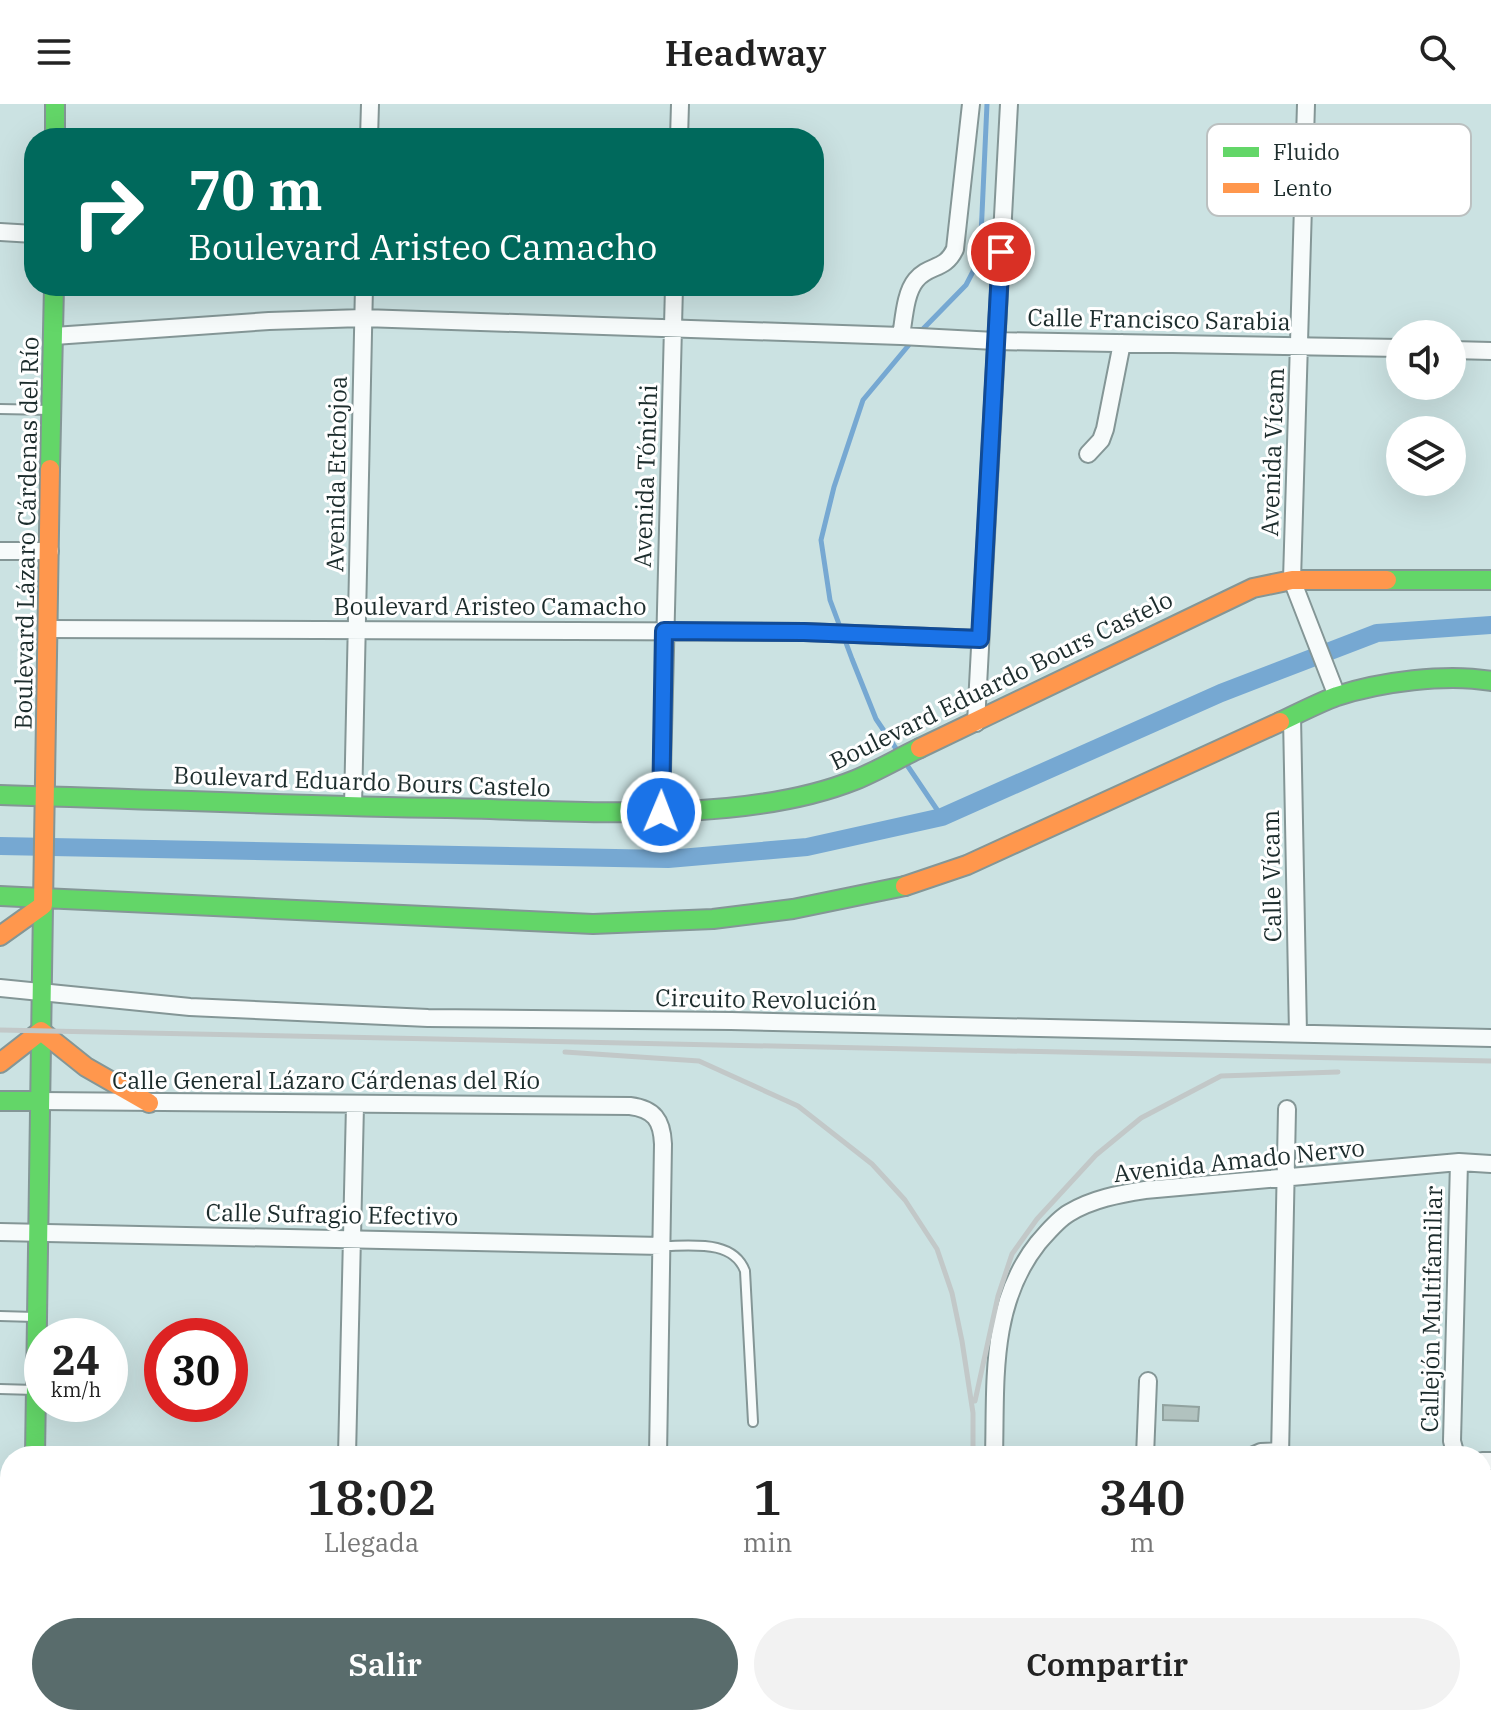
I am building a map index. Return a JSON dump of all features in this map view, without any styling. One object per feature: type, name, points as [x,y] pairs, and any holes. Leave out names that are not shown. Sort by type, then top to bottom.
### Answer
[{"type":"main road","points":[[55,104],[55,128]]},
{"type":"main road","name":"Boulevard Lázaro Cárdenas del Río","points":[[37,1317],[54,296]]},
{"type":"main road","name":"Boulevard Eduardo Bours Castelo","points":[[0,795],[44,803],[661,812],[749,805],[813,793],[868,774],[1234,596],[1271,583],[1491,580]]},
{"type":"main road","points":[[1444,678],[1491,694]]},
{"type":"main road","points":[[0,896],[43,902],[593,924],[713,919],[793,909],[890,890],[967,865],[1292,716],[1334,691],[1444,678],[1491,681]]},
{"type":"main road","points":[[0,936],[43,902]]},
{"type":"main road","points":[[0,1063],[41,1031],[86,1067],[149,1103]]},
{"type":"main road","name":"Calle General Lázaro Cárdenas del Río","points":[[0,1101],[39,1101]]},
{"type":"main road","name":"Boulevard Lázaro Cárdenas del Río","points":[[35,1446],[36,1422]]},
{"type":"street","points":[[369,128],[370,104]]},
{"type":"street","points":[[679,128],[680,104]]},
{"type":"street","points":[[901,336],[915,281],[925,272],[951,259],[955,249],[971,104]]},
{"type":"street","points":[[976,723],[1009,104]]},
{"type":"street","name":"Avenida Vícam","points":[[1305,124],[1306,104]]},
{"type":"street","name":"Avenida Vícam","points":[[1303,216],[1293,584],[1334,691]]},
{"type":"street","points":[[0,232],[24,233]]},
{"type":"street","name":"Avenida Etchojoa","points":[[353,807],[364,296]]},
{"type":"street","name":"Avenida Tónichi","points":[[661,812],[674,296]]},
{"type":"street","name":"Calle Francisco Sarabia","points":[[54,336],[269,321],[363,318],[995,341],[1386,348]]},
{"type":"street","points":[[1088,454],[1101,440],[1105,429],[1122,343]]},
{"type":"street","points":[[1466,350],[1491,351]]},
{"type":"street","points":[[0,551],[50,551]]},
{"type":"street","name":"Boulevard Aristeo Camacho","points":[[48,629],[804,632],[980,639]]},
{"type":"street","name":"Calle Vícam","points":[[1292,716],[1298,1034]]},
{"type":"street","name":"Circuito Revolución","points":[[0,988],[205,1008],[428,1018],[747,1021],[1491,1038]]},
{"type":"street","name":"Calle General Lázaro Cárdenas del Río","points":[[39,1101],[630,1106],[650,1111],[662,1129],[662,1246]]},
{"type":"street","points":[[347,1446],[355,1105]]},
{"type":"street","points":[[1280,1446],[1287,1109]]},
{"type":"street","name":"Avenida Amado Nervo","points":[[994,1446],[997,1344],[1001,1320],[1020,1270],[1048,1232],[1067,1214],[1113,1195],[1459,1162],[1491,1164]]},
{"type":"street","name":"Callejón Multifamiliar","points":[[1453,1446],[1459,1162]]},
{"type":"street","name":"Calle Sufragio Efectivo","points":[[0,1232],[662,1246]]},
{"type":"street","points":[[658,1446],[662,1246]]},
{"type":"street","points":[[1145,1446],[1148,1381]]},
{"type":"lane","points":[[0,409],[52,411]]},
{"type":"lane","points":[[662,1246],[723,1249],[741,1260],[745,1271],[753,1422]]},
{"type":"lane","points":[[0,1316],[37,1317]]},
{"type":"lane","points":[[0,1389],[24,1390]]},
{"type":"building","points":[[1163,1405],[1199,1407],[1198,1421],[1163,1420]]},
{"type":"waterway","points":[[920,332],[966,285],[980,258],[987,104]]},
{"type":"waterway","points":[[899,753],[876,719],[830,600],[821,540],[834,487],[863,400],[913,340]]},
{"type":"waterway","points":[[0,846],[668,859],[807,847],[942,817],[1221,693],[1377,633],[1491,625]]},
{"type":"waterway","points":[[905,762],[942,817]]},
{"type":"railway","points":[[0,1030],[1491,1061]]},
{"type":"railway","points":[[565,1052],[699,1061],[798,1106],[872,1164],[905,1200],[937,1249],[952,1293],[962,1341],[973,1413],[973,1446]]},
{"type":"railway","points":[[975,1401],[998,1296],[1012,1254],[1037,1219],[1096,1155],[1141,1118],[1221,1076],[1338,1072]]},
{"type":"traffic: fast","points":[[55,104],[55,128]]},
{"type":"traffic: fast","points":[[50,469],[54,296]]},
{"type":"traffic: fast","points":[[1387,580],[1491,580]]},
{"type":"traffic: fast","points":[[1280,722],[1337,696],[1373,687],[1413,680],[1454,678],[1491,681]]},
{"type":"traffic: fast","points":[[0,795],[600,812],[708,810],[810,794],[855,780],[920,748]]},
{"type":"traffic: fast","points":[[0,896],[593,924],[713,919],[793,909],[905,886]]},
{"type":"traffic: fast","points":[[35,1446],[43,905]]},
{"type":"traffic: fast","points":[[0,1101],[39,1101]]},
{"type":"traffic: slow","points":[[43,905],[50,469]]},
{"type":"traffic: slow","points":[[920,748],[1253,588],[1292,580],[1387,580]]},
{"type":"traffic: slow","points":[[905,886],[967,865],[1280,722]]},
{"type":"traffic: slow","points":[[0,936],[42,906]]},
{"type":"traffic: slow","points":[[0,1063],[41,1031],[86,1067],[149,1103]]},
{"type":"route","points":[[661,812],[664,631],[804,632],[980,639],[1001,252]]}]
